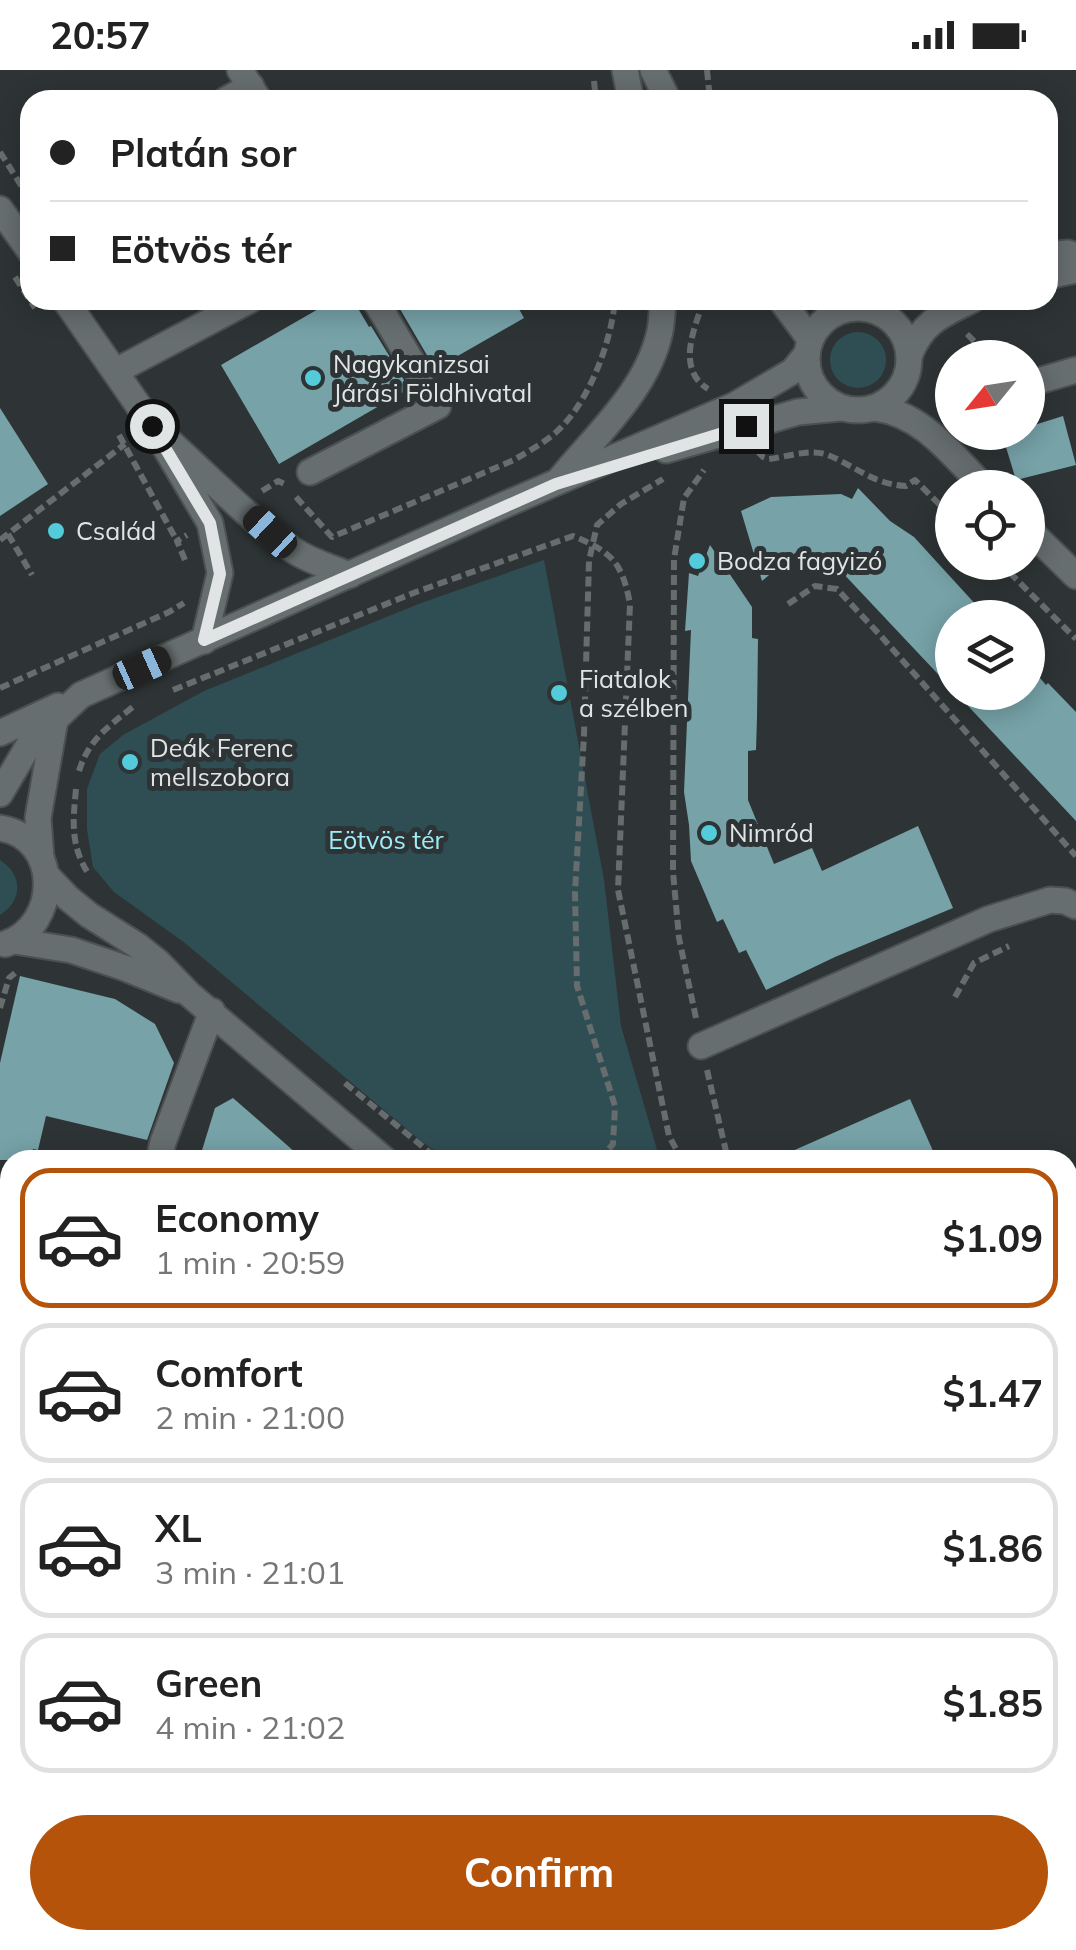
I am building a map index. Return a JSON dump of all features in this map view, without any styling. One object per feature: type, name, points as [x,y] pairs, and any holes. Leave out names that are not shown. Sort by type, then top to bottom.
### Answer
[{"type":"street","points":[[0,208],[20,236]]},
{"type":"street","points":[[73,310],[152,426],[210,523],[220,574],[204,640]]},
{"type":"street","points":[[116,370],[231,310]]},
{"type":"street","points":[[310,472],[438,406],[382,310]]},
{"type":"street","points":[[556,484],[630,395],[660,330],[661,310]]},
{"type":"street","points":[[786,310],[808,347],[808,371],[814,387],[840,408]]},
{"type":"street","points":[[741,416],[793,371],[818,326],[842,310]]},
{"type":"street","points":[[891,310],[905,339],[914,409],[923,427]]},
{"type":"street","points":[[875,408],[899,390],[917,335],[953,310]]},
{"type":"street","points":[[1045,379],[1076,370]]},
{"type":"street","points":[[0,733],[556,484],[741,416],[840,408],[891,410],[923,427],[967,470]]},
{"type":"street","points":[[152,426],[295,551],[350,575]]},
{"type":"street","points":[[1045,546],[1076,576]]},
{"type":"street","points":[[0,794],[30,742],[81,696]]},
{"type":"street","points":[[6,946],[39,916],[47,889],[38,818],[55,720]]},
{"type":"street","points":[[0,828],[21,836],[68,898],[158,962],[189,994],[373,1150]]},
{"type":"street","points":[[701,1046],[988,919],[1050,900],[1076,906]]},
{"type":"street","points":[[6,946],[71,950],[189,994]]},
{"type":"street","points":[[163,1150],[212,1011]]},
{"type":"path","points":[[0,152],[20,183]]},
{"type":"path","points":[[15,278],[20,286]]},
{"type":"path","points":[[242,506],[278,481],[332,537],[514,460],[556,433],[586,392],[609,338],[613,310]]},
{"type":"path","points":[[700,310],[691,337],[689,361],[696,382],[741,416],[762,457],[818,453],[894,486],[906,486],[915,480],[935,500]]},
{"type":"path","points":[[114,427],[187,564]]},
{"type":"path","points":[[32,575],[4,537],[125,444]]},
{"type":"path","points":[[710,461],[684,498],[674,560],[674,872],[679,938],[726,1150]]},
{"type":"path","points":[[608,1150],[613,1144],[615,1106],[577,986],[574,892],[584,736],[588,579],[596,525],[621,504],[669,476]]},
{"type":"path","points":[[177,541],[210,523]]},
{"type":"path","points":[[167,692],[416,592],[573,536],[611,556],[625,578],[630,604],[618,890],[670,1136],[677,1150]]},
{"type":"path","points":[[1016,580],[1076,639]]},
{"type":"path","points":[[788,604],[815,586],[838,589],[1076,856]]},
{"type":"path","points":[[0,688],[170,612],[192,593]]},
{"type":"path","points":[[97,882],[81,861],[74,841],[78,774],[84,754],[100,733],[134,705]]},
{"type":"path","points":[[955,997],[974,963]]},
{"type":"green space","points":[[858,332],[878,340],[886,360],[878,380],[858,388],[838,380],[830,360],[838,340]]},
{"type":"green space","name":"Eötvös tér","points":[[544,560],[604,880],[621,1026],[657,1150],[434,1150],[185,943],[114,892],[93,867],[87,829],[87,789],[100,754],[123,735],[204,691],[421,603]]},
{"type":"green space","points":[[0,860],[13,873],[17,888],[13,902],[0,915]]},
{"type":"building","name":"Nagykanizsai Járási Földhivatal","points":[[317,310],[359,310],[407,385],[403,387],[405,391],[279,464],[221,365]]},
{"type":"building","points":[[401,310],[520,310],[524,318],[435,369]]},
{"type":"building","points":[[0,408],[48,484],[0,516]]},
{"type":"building","points":[[1063,416],[1076,465],[1045,473],[1013,470],[1007,450],[1045,450],[1045,422]]},
{"type":"building","points":[[858,488],[935,560],[935,580],[953,580],[972,600],[935,600],[935,671],[829,563],[787,560],[762,581],[741,511],[771,497],[841,494],[852,499]]},
{"type":"building","points":[[710,545],[752,607],[752,638],[758,639],[757,718],[756,750],[748,751],[748,800],[774,864],[812,848],[822,871],[918,826],[953,908],[766,990],[746,950],[739,953],[723,919],[717,922],[691,861],[684,792],[691,630],[685,631],[689,573],[698,576]]},
{"type":"building","points":[[1048,683],[1076,712],[1076,821],[972,710],[1045,710]]},
{"type":"building","points":[[20,976],[115,999],[155,1024],[174,1063],[147,1140],[46,1116],[38,1150],[0,1150],[0,1063]]},
{"type":"building","points":[[233,1098],[293,1150],[202,1150],[215,1108]]},
{"type":"building","points":[[910,1099],[933,1150],[795,1150]]},
{"type":"place","name":"Nagykanizsai Járási Földhivatal","points":[[313,378]]},
{"type":"place","name":"Család","points":[[56,531]]},
{"type":"place","name":"Bodza fagyizó","points":[[697,561]]},
{"type":"place","name":"Fiatalok a szélben","points":[[559,693]]},
{"type":"place","name":"Deák Ferenc mellszobora","points":[[130,762]]},
{"type":"place","name":"Nimród","points":[[709,833]]},
{"type":"route","points":[[152,426],[210,523],[220,574],[204,640],[556,484],[746,426]]}]
